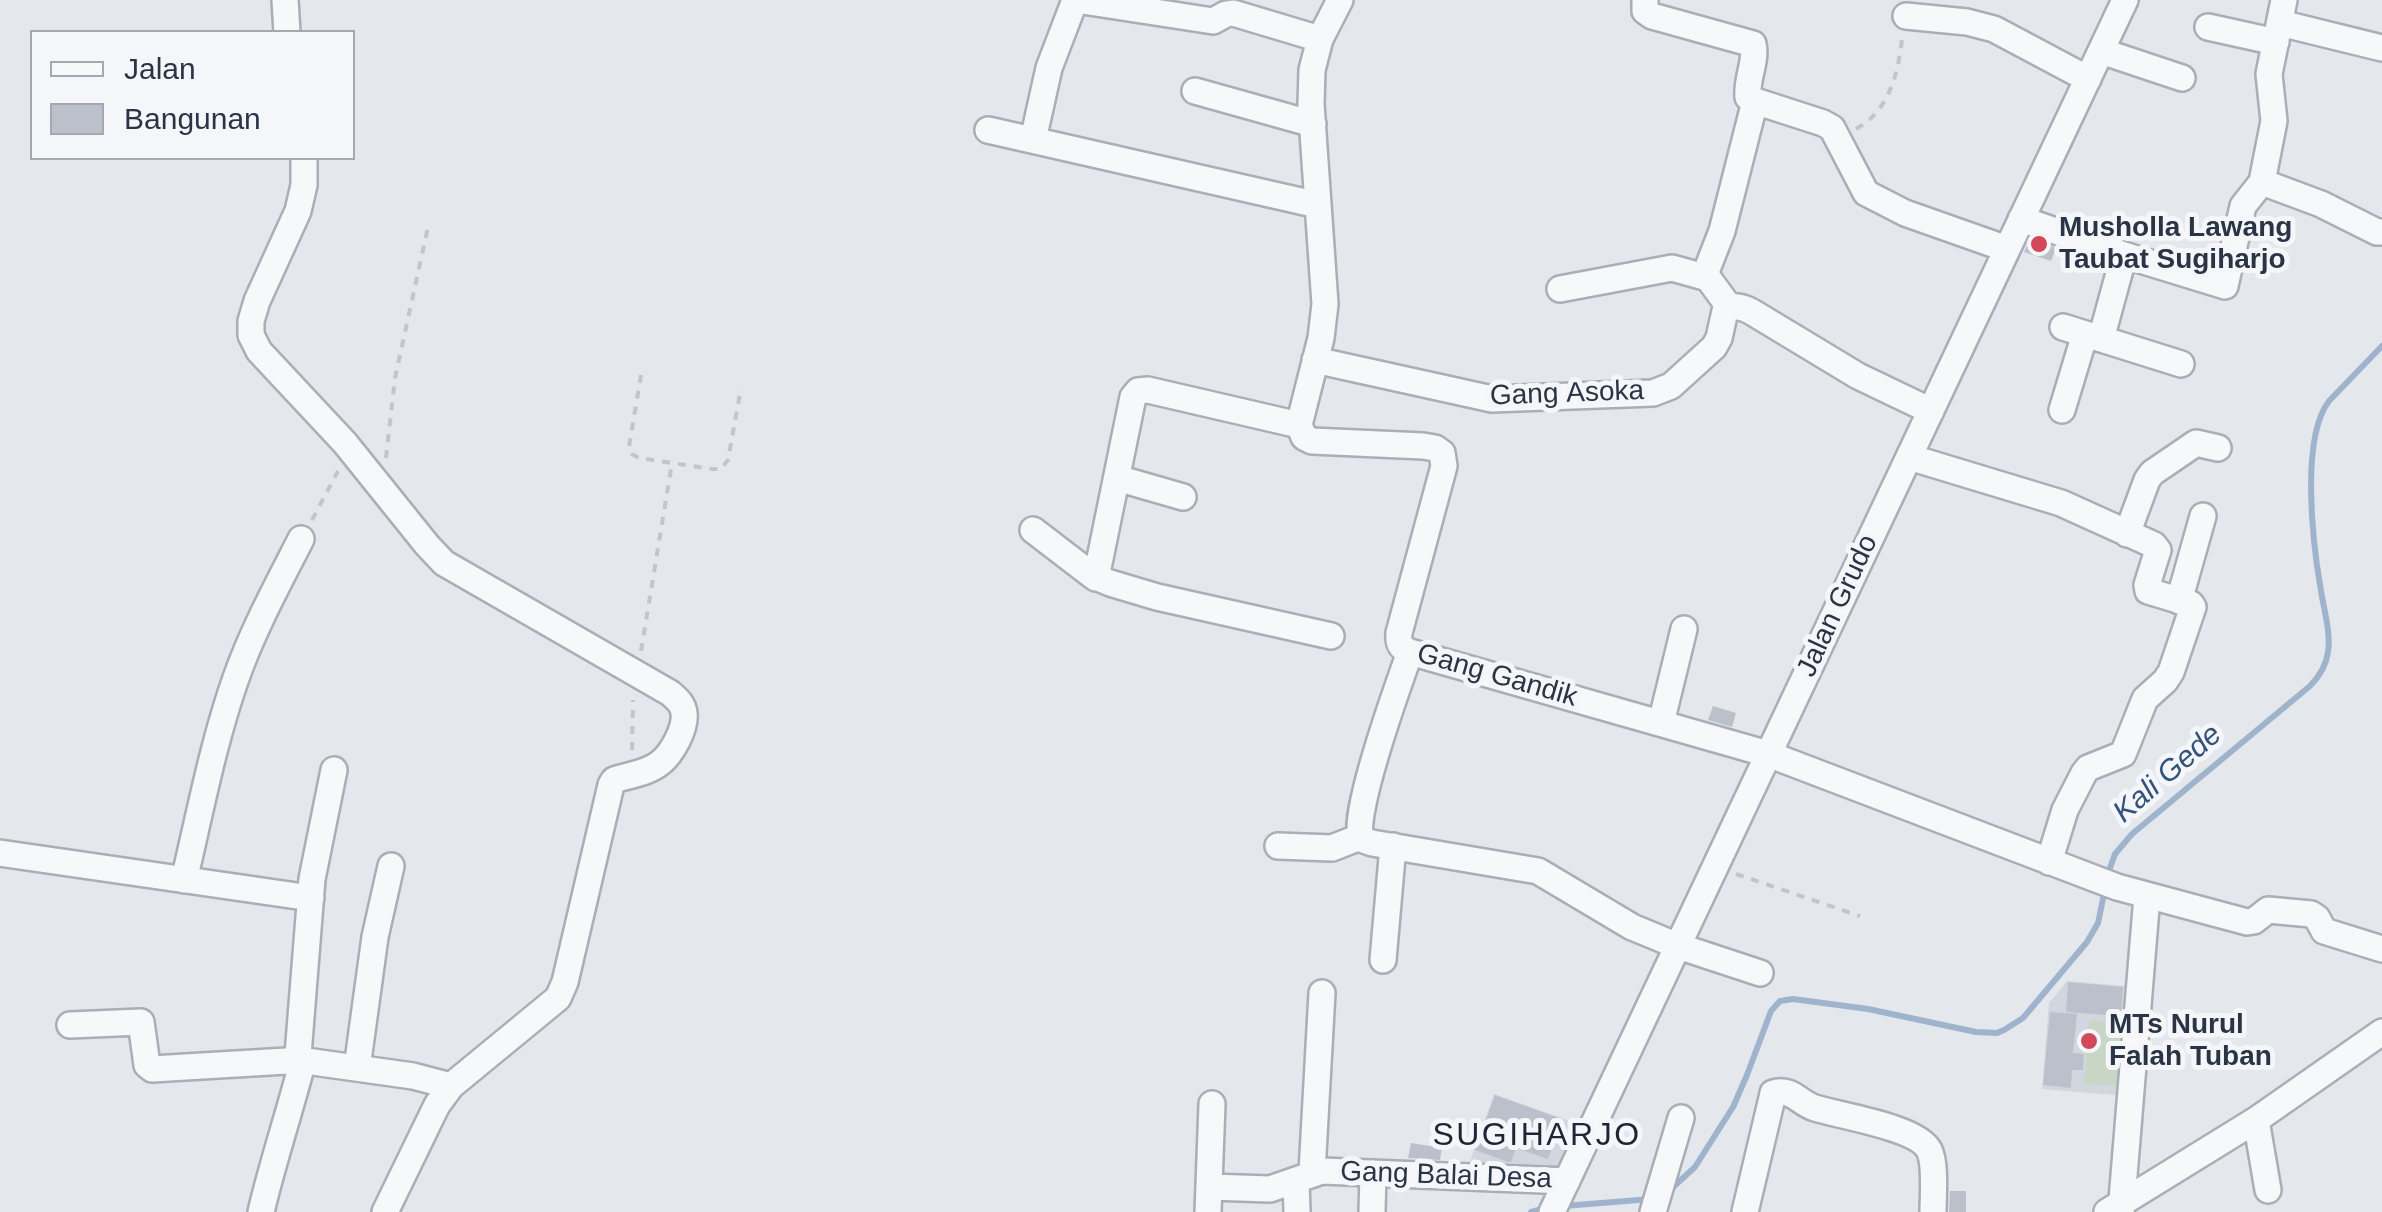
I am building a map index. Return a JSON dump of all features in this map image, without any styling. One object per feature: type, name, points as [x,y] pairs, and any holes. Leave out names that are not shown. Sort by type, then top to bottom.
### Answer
[{"type":"street","points":[[285,0],[288,30]]},
{"type":"street","points":[[1032,140],[1049,68],[1076,0],[1213,21],[1231,13],[1320,39]]},
{"type":"street","points":[[1096,578],[1133,397],[1138,390],[1299,425],[1325,304],[1312,70],[1320,39],[1340,0]]},
{"type":"street","points":[[1645,0],[1644,8],[1649,15],[1753,44],[1749,98],[1828,124],[1838,136],[1861,187],[1874,198],[1928,222],[2008,249]]},
{"type":"street","name":"Jalan Grudo","points":[[1559,1196],[2125,0]]},
{"type":"street","points":[[1906,16],[1966,22],[1994,30],[2088,80]]},
{"type":"street","points":[[2208,27],[2280,22],[2382,48]]},
{"type":"street","points":[[2021,219],[2224,286],[2243,206],[2262,182],[2274,119],[2269,79],[2280,22]]},
{"type":"street","points":[[2100,51],[2182,78]]},
{"type":"street","points":[[1194,91],[1312,124]]},
{"type":"street","points":[[1704,277],[1722,231],[1755,101]]},
{"type":"street","points":[[988,130],[1318,205]]},
{"type":"street","points":[[304,160],[298,211],[253,312],[251,335],[265,358],[350,449],[444,563],[676,698],[684,713],[668,755],[656,766],[614,780],[609,789],[561,994],[452,1086],[437,1104],[385,1212]]},
{"type":"street","points":[[2262,182],[2382,232]]},
{"type":"street","points":[[2062,410],[2083,333],[2124,255]]},
{"type":"street","points":[[1560,289],[1664,268],[1704,277],[1713,282],[1730,308],[1748,309],[1858,376],[1931,411]]},
{"type":"street","name":"Gang Asoka","points":[[1315,360],[1492,399],[1654,393],[1671,386],[1714,346],[1724,314],[1730,308]]},
{"type":"street","points":[[2083,333],[2180,364]]},
{"type":"street","name":"Gang Gandik","points":[[1299,425],[1304,436],[1312,441],[1423,446],[1442,453],[1444,466],[1398,637],[1402,648],[1410,652],[1768,754],[2117,887],[2248,922],[2270,910],[2311,914],[2324,931],[2382,950]]},
{"type":"street","points":[[2127,534],[2152,472],[2195,443],[2218,448]]},
{"type":"street","points":[[1909,457],[2061,504],[2158,548],[2146,585],[2148,591],[2190,604],[2193,610],[2171,672],[2145,699],[2123,754],[2084,773],[2064,810],[2049,862]]},
{"type":"street","points":[[1117,478],[1183,497]]},
{"type":"street","points":[[2179,601],[2204,516]]},
{"type":"street","points":[[1033,530],[1096,578],[1157,597],[1330,636]]},
{"type":"street","points":[[184,880],[235,680],[302,539]]},
{"type":"street","points":[[1661,723],[1684,629]]},
{"type":"street","points":[[1360,837],[1358,828],[1367,791],[1410,652]]},
{"type":"street","points":[[303,1060],[298,1048],[310,898],[334,770]]},
{"type":"street","points":[[1278,846],[1332,848],[1360,837],[1372,843],[1538,872],[1615,918],[1678,946],[1760,973]]},
{"type":"street","points":[[1383,960],[1393,846]]},
{"type":"street","points":[[0,853],[310,898]]},
{"type":"street","points":[[357,1068],[375,937],[391,866]]},
{"type":"street","points":[[2116,1209],[2147,896]]},
{"type":"street","points":[[1297,1212],[1322,993]]},
{"type":"street","points":[[70,1025],[140,1022],[150,1068],[303,1060],[413,1076],[452,1086]]},
{"type":"street","points":[[2116,1209],[2256,1120],[2382,1032]]},
{"type":"street","points":[[261,1212],[303,1060]]},
{"type":"street","points":[[1745,1212],[1773,1093],[1778,1090],[1814,1108],[1886,1126],[1924,1144],[1932,1157],[1934,1212]]},
{"type":"street","points":[[1208,1200],[1212,1104]]},
{"type":"street","points":[[1653,1210],[1681,1118]]},
{"type":"street","points":[[2256,1120],[2268,1190]]},
{"type":"street","points":[[1372,1212],[1373,1172]]},
{"type":"street","name":"Gang Balai Desa","points":[[1208,1200],[1270,1188],[1304,1176],[1373,1172],[1559,1196]]},
{"type":"path","points":[[1838,136],[1873,118],[1886,98],[1897,75],[1906,16]]},
{"type":"path","points":[[384,490],[395,378],[428,227]]},
{"type":"path","points":[[640,375],[632,454],[717,470],[728,460],[740,388]]},
{"type":"path","points":[[302,539],[350,449]]},
{"type":"path","points":[[633,774],[631,715],[672,463]]},
{"type":"path","points":[[1715,867],[1860,916]]},
{"type":"shaded area","name":"MTs Nurul Falah Tuban","points":[[2067,981],[2136,987],[2127,1096],[2042,1089],[2049,1003]]},
{"type":"shaded area","points":[[1494,1094],[1584,1126],[1563,1175],[1467,1170]]},
{"type":"green space","points":[[2089,1020],[2127,1023],[2122,1086],[2084,1084]]},
{"type":"building","points":[[2030,239],[2056,248],[2051,261],[2024,252]]},
{"type":"building","points":[[1713,706],[1736,713],[1732,727],[1708,720]]},
{"type":"building","points":[[2068,982],[2123,987],[2121,1016],[2066,1012]]},
{"type":"building","points":[[2050,1012],[2077,1014],[2073,1053],[2084,1054],[2083,1070],[2072,1070],[2071,1088],[2043,1085]]},
{"type":"building","points":[[1495,1095],[1562,1119],[1548,1159],[1516,1148],[1508,1162],[1475,1150]]},
{"type":"building","points":[[1411,1143],[1442,1148],[1440,1160],[1408,1158]]},
{"type":"building","points":[[1950,1191],[1966,1191],[1966,1212],[1949,1212]]},
{"type":"waterway","name":"Kali Gede","points":[[2107,876],[2115,854],[2132,834],[2310,686],[2322,670],[2329,637],[2312,521],[2314,440],[2329,401],[2382,346]]},
{"type":"waterway","name":"Kali Gede","points":[[1671,1189],[1695,1167],[1733,1107],[1771,1011],[1780,1001],[1793,999],[1868,1009],[1997,1033],[2023,1018],[2087,942],[2098,923],[2105,889]]},
{"type":"waterway","name":"Kali Gede","points":[[1564,1206],[1651,1199]]},
{"type":"waterway","name":"Kali Gede","points":[[1531,1212],[1546,1208]]},
{"type":"place","name":"Musholla Lawang Taubat Sugiharjo","points":[[2039,244]]},
{"type":"place","name":"MTs Nurul Falah Tuban","points":[[2089,1041]]},
{"type":"district","name":"SUGIHARJO","points":[[1537,1136]]}]
